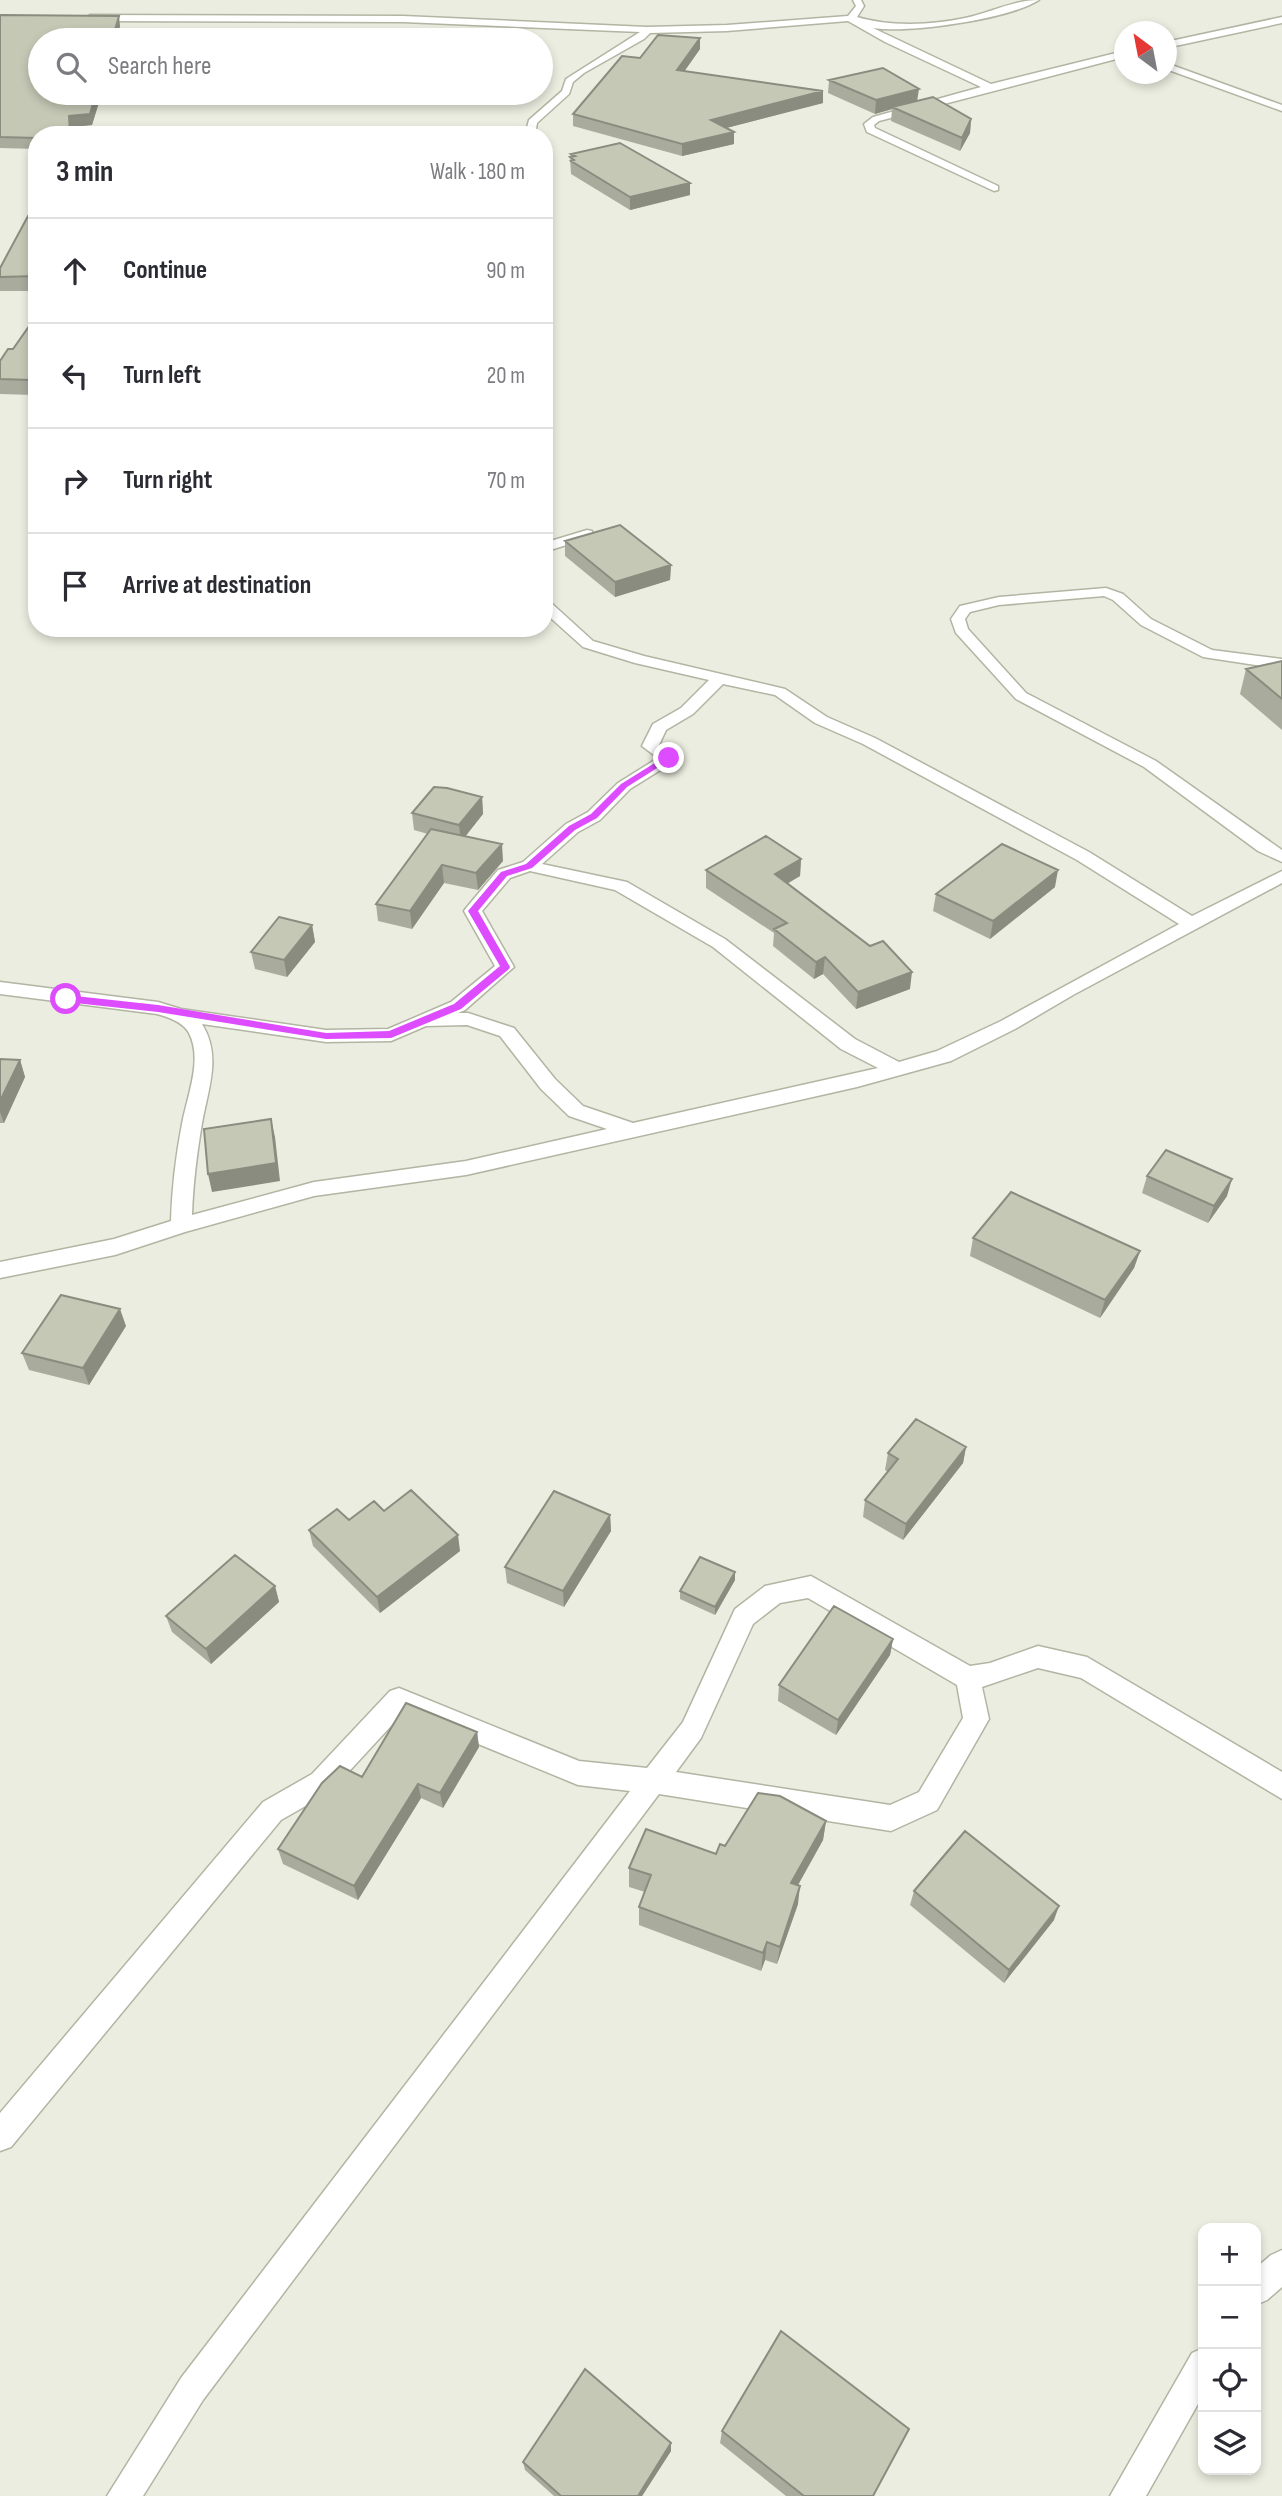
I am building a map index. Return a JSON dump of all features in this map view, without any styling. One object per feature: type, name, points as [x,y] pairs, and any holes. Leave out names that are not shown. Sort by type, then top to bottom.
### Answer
[{"type":"street","points":[[850,18],[856,15],[860,6],[857,0]]},
{"type":"street","points":[[77,18],[403,19],[647,30],[727,28],[850,18],[877,26],[943,25],[1035,0]]},
{"type":"street","points":[[850,18],[888,40],[990,87]]},
{"type":"street","points":[[1177,43],[1282,20]]},
{"type":"street","points":[[1260,26],[1282,33]]},
{"type":"street","points":[[553,103],[566,92],[569,81],[581,71],[628,45],[647,30]]},
{"type":"street","points":[[994,188],[870,130],[869,124],[990,87],[1114,57]]},
{"type":"street","points":[[1177,70],[1282,108]]},
{"type":"street","points":[[970,77],[1021,80]]},
{"type":"street","points":[[531,126],[532,122],[551,105]]},
{"type":"street","points":[[553,545],[587,534]]},
{"type":"street","points":[[1282,664],[1208,654],[1146,622],[1118,597],[1105,592],[999,601],[965,609],[958,619],[961,629],[1021,696],[1150,764],[1264,847],[1282,857]]},
{"type":"street","points":[[553,612],[587,643],[640,660],[780,692],[821,720],[869,741],[1083,856],[1192,923]]},
{"type":"street","points":[[0,988],[158,1009],[326,1036],[391,1035],[458,1006],[505,967],[473,911],[504,874],[529,866],[572,828],[594,816],[624,786],[669,758],[650,746],[659,727],[687,711],[720,678]]},
{"type":"street","points":[[529,866],[621,886],[719,943],[848,1044],[897,1069]]},
{"type":"street","points":[[0,1270],[115,1247],[181,1225],[314,1189],[466,1168],[944,1056],[1008,1025],[1066,991],[1282,876]]},
{"type":"street","points":[[181,1225],[181,1203],[192,1122],[204,1070],[198,1033],[182,1014]]},
{"type":"street","points":[[423,1020],[468,1019],[507,1032],[548,1084],[576,1111],[631,1130]]},
{"type":"street","points":[[124,2496],[192,2389],[692,1730],[744,1617],[774,1593],[811,1587],[968,1678],[990,1674],[1038,1657],[1087,1668],[1282,1787]]},
{"type":"street","points":[[0,2137],[272,1811],[321,1783],[399,1699],[578,1773],[891,1818],[928,1801],[976,1719],[968,1678]]},
{"type":"street","points":[[1259,2286],[1282,2266]]},
{"type":"street","points":[[1127,2496],[1198,2373]]},
{"type":"building","points":[[0,15],[119,16],[116,28],[28,28],[28,105],[93,105],[90,114],[69,116],[70,126],[28,126],[28,138],[0,137]]},
{"type":"building","points":[[658,35],[700,38],[677,70],[823,91],[711,120],[734,132],[682,144],[573,114],[622,56],[640,58]]},
{"type":"building","points":[[883,68],[919,89],[876,100],[829,80]]},
{"type":"building","points":[[933,97],[971,119],[962,138],[892,107]]},
{"type":"building","points":[[620,143],[690,183],[630,197],[571,161],[574,160],[570,157],[575,156],[571,154]]},
{"type":"building","points":[[28,216],[28,276],[0,277],[0,268]]},
{"type":"building","points":[[28,328],[28,380],[0,379],[0,361],[8,349],[13,349]]},
{"type":"building","points":[[620,525],[671,565],[615,582],[565,541]]},
{"type":"building","points":[[1282,661],[1282,699],[1246,669]]},
{"type":"building","points":[[434,787],[482,797],[459,825],[412,813]]},
{"type":"building","points":[[431,829],[502,844],[476,873],[442,865],[410,911],[376,904]]},
{"type":"building","points":[[766,836],[801,859],[775,874],[870,946],[883,941],[912,972],[858,992],[825,957],[816,962],[774,929],[787,923],[706,870]]},
{"type":"building","points":[[1002,844],[1058,870],[993,921],[936,894]]},
{"type":"building","points":[[279,917],[312,925],[284,960],[251,952]]},
{"type":"building","points":[[0,1059],[20,1060],[0,1101]]},
{"type":"building","points":[[271,1119],[276,1163],[208,1174],[204,1129]]},
{"type":"building","points":[[1166,1150],[1232,1179],[1214,1206],[1147,1176]]},
{"type":"building","points":[[1011,1192],[1140,1251],[1105,1300],[973,1238]]},
{"type":"building","points":[[61,1295],[120,1309],[83,1368],[22,1353]]},
{"type":"building","points":[[916,1419],[966,1447],[906,1524],[865,1500],[898,1459],[888,1453]]},
{"type":"building","points":[[411,1490],[458,1535],[377,1597],[309,1530],[337,1509],[349,1520],[374,1501],[384,1511]]},
{"type":"building","points":[[554,1491],[610,1515],[563,1591],[505,1567]]},
{"type":"building","points":[[235,1555],[275,1586],[206,1649],[166,1616]]},
{"type":"building","points":[[700,1557],[735,1572],[715,1607],[680,1591]]},
{"type":"building","points":[[834,1606],[893,1639],[838,1720],[779,1685]]},
{"type":"building","points":[[406,1703],[477,1732],[440,1793],[418,1784],[354,1886],[278,1849],[322,1783],[340,1766],[362,1777]]},
{"type":"building","points":[[758,1793],[780,1796],[826,1821],[791,1883],[800,1886],[780,1947],[767,1942],[763,1953],[639,1907],[651,1875],[629,1868],[646,1829],[716,1854],[720,1844],[725,1846]]},
{"type":"building","points":[[965,1831],[1059,1906],[1009,1970],[914,1891]]},
{"type":"building","points":[[781,2331],[909,2429],[873,2496],[804,2496],[722,2431]]},
{"type":"building","points":[[585,2369],[671,2443],[638,2496],[561,2496],[523,2462]]},
{"type":"route","points":[[66,999],[158,1009],[326,1036],[391,1035],[458,1006],[505,967],[473,911],[504,874],[529,866],[572,828],[594,816],[624,786],[669,758]]}]
